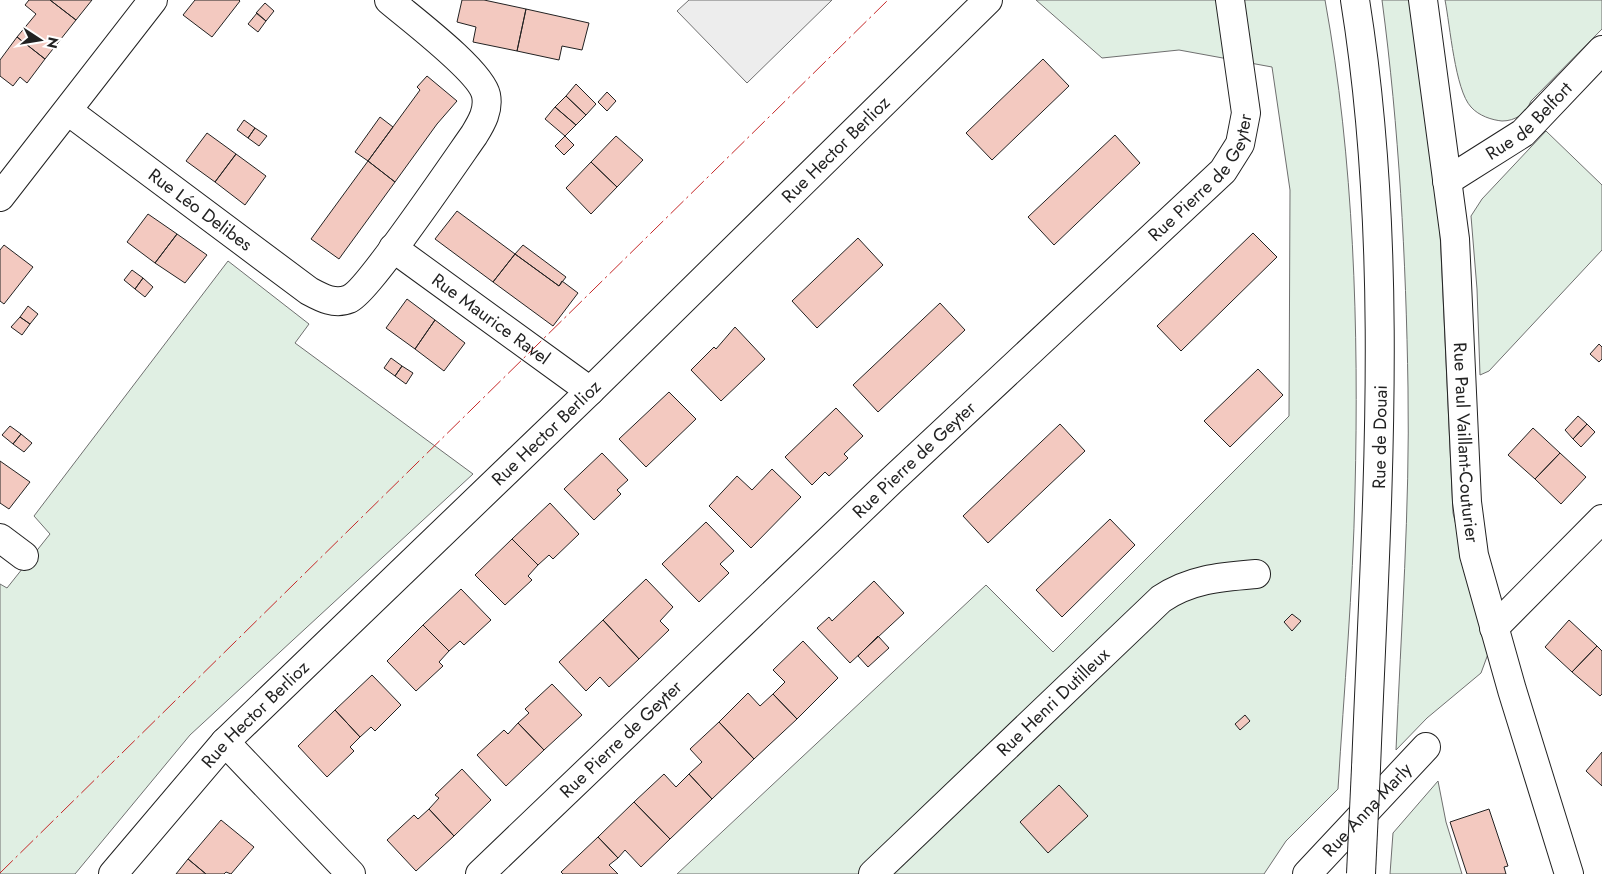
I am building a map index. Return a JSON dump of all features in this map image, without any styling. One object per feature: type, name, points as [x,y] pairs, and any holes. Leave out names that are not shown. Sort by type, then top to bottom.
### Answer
[{"type":"street","points":[[0,197],[153,0]]},
{"type":"street","points":[[389,0],[474,74],[486,94],[486,108],[474,135],[393,248]]},
{"type":"street","name":"Rue Hector Berlioz","points":[[113,874],[225,742],[590,391],[988,0]]},
{"type":"street","name":"Rue Pierre de Geyter","points":[[480,874],[891,481],[1223,172],[1240,144],[1246,113],[1230,0]]},
{"type":"street","name":"Rue de Douai","points":[[1355,0],[1372,141],[1380,305],[1380,448],[1362,874]]},
{"type":"street","name":"Rue Paul Vaillant-Couturier","points":[[1423,0],[1455,239],[1469,525],[1474,555],[1494,628],[1569,874]]},
{"type":"street","name":"Rue de Belfort","points":[[1447,181],[1523,134],[1602,50]]},
{"type":"street","name":"Rue Léo Delibes","points":[[68,110],[310,292],[323,299],[336,302],[350,299],[360,291],[393,248]]},
{"type":"street","name":"Rue Maurice Ravel","points":[[393,248],[590,391]]},
{"type":"street","points":[[1494,628],[1602,519]]},
{"type":"street","points":[[0,538],[24,556]]},
{"type":"street","name":"Rue Henri Dutilleux","points":[[873,874],[1161,599],[1173,591],[1202,580],[1256,574]]},
{"type":"street","points":[[225,742],[352,874]]},
{"type":"street","name":"Rue Anna Marly","points":[[1307,874],[1426,747]]},
{"type":"green space","points":[[1036,0],[1325,0],[1335,60],[1342,121],[1348,183],[1355,307],[1355,491],[1338,789],[1286,841],[1264,874],[677,874],[986,585],[1053,652],[1289,416],[1290,190],[1272,67],[1179,50],[1102,58]]},
{"type":"green space","points":[[1382,0],[1411,0],[1439,210],[1453,513],[1488,654],[1481,673],[1427,718],[1396,750],[1406,523],[1408,388],[1401,193],[1393,96]]},
{"type":"green space","points":[[1445,0],[1602,0],[1602,29],[1531,101],[1523,113],[1512,120],[1502,121],[1478,113],[1465,99],[1457,72]]},
{"type":"green space","points":[[1546,131],[1602,185],[1602,250],[1489,371],[1480,375],[1477,289],[1471,216],[1482,199]]},
{"type":"green space","points":[[228,261],[309,324],[295,343],[473,474],[190,735],[75,874],[0,874],[0,584],[7,588],[50,534],[34,516]]},
{"type":"green space","points":[[1438,781],[1446,822],[1462,874],[1390,874],[1393,833]]},
{"type":"shaded area","points":[[689,0],[832,0],[747,83],[677,11]]},
{"type":"building","points":[[29,0],[50,0],[76,20],[45,59],[17,37],[36,14],[25,5]]},
{"type":"building","points":[[50,0],[92,0],[76,20]]},
{"type":"building","points":[[195,0],[240,1],[212,37],[183,15]]},
{"type":"building","points":[[462,0],[484,0],[526,9],[517,51],[473,42],[476,27],[457,22]]},
{"type":"building","points":[[265,3],[274,11],[266,21],[256,13]]},
{"type":"building","points":[[526,9],[589,23],[582,50],[562,46],[559,60],[517,51]]},
{"type":"building","points":[[257,13],[266,21],[258,32],[248,24]]},
{"type":"building","points":[[17,37],[45,59],[27,83],[20,77],[13,86],[0,76],[0,60]]},
{"type":"building","points":[[1043,59],[1069,86],[992,160],[966,133]]},
{"type":"building","points":[[427,76],[457,101],[437,124],[395,182],[368,161],[420,90],[417,87]]},
{"type":"building","points":[[576,84],[596,104],[586,115],[566,96]]},
{"type":"building","points":[[607,92],[616,101],[607,111],[598,102]]},
{"type":"building","points":[[566,96],[586,115],[576,125],[555,107]]},
{"type":"building","points":[[555,107],[576,125],[565,136],[545,119]]},
{"type":"building","points":[[380,117],[393,127],[368,161],[355,152]]},
{"type":"building","points":[[244,120],[255,128],[248,138],[237,130]]},
{"type":"building","points":[[255,128],[267,136],[259,146],[248,138]]},
{"type":"building","points":[[207,133],[236,154],[215,182],[186,161]]},
{"type":"building","points":[[1115,135],[1140,163],[1054,245],[1028,217]]},
{"type":"building","points":[[565,136],[574,145],[564,155],[555,146]]},
{"type":"building","points":[[616,136],[643,160],[617,187],[591,162]]},
{"type":"building","points":[[236,154],[266,176],[245,205],[215,182]]},
{"type":"building","points":[[368,161],[395,182],[339,259],[311,239]]},
{"type":"building","points":[[591,162],[617,187],[591,214],[566,188]]},
{"type":"building","points":[[457,211],[515,254],[493,282],[435,239]]},
{"type":"building","points":[[148,214],[177,234],[155,263],[127,242]]},
{"type":"building","points":[[1253,233],[1277,257],[1181,351],[1157,326]]},
{"type":"building","points":[[177,234],[207,255],[185,283],[155,263]]},
{"type":"building","points":[[858,238],[883,265],[817,328],[792,301]]},
{"type":"building","points":[[4,245],[33,267],[4,304],[0,301],[0,250]]},
{"type":"building","points":[[523,245],[566,277],[559,286],[515,254]]},
{"type":"building","points":[[515,254],[559,286],[562,281],[578,293],[553,326],[493,282]]},
{"type":"building","points":[[132,270],[143,278],[135,289],[124,280]]},
{"type":"building","points":[[143,278],[153,287],[145,297],[135,289]]},
{"type":"building","points":[[407,299],[435,320],[415,349],[386,328]]},
{"type":"building","points":[[940,303],[965,330],[878,412],[853,385]]},
{"type":"building","points":[[28,306],[38,314],[30,324],[20,317]]},
{"type":"building","points":[[20,317],[30,324],[22,335],[11,327]]},
{"type":"building","points":[[435,320],[465,343],[444,371],[415,349]]},
{"type":"building","points":[[735,327],[765,359],[721,401],[691,370],[714,347],[716,349]]},
{"type":"building","points":[[1599,344],[1602,347],[1602,359],[1599,362],[1590,354]]},
{"type":"building","points":[[391,358],[402,366],[395,376],[384,368]]},
{"type":"building","points":[[402,366],[413,373],[406,384],[395,376]]},
{"type":"building","points":[[1258,369],[1283,395],[1230,447],[1204,421]]},
{"type":"building","points":[[669,392],[696,419],[646,467],[619,439]]},
{"type":"building","points":[[836,408],[863,436],[844,454],[848,458],[829,476],[825,472],[812,485],[785,457]]},
{"type":"building","points":[[1578,416],[1587,424],[1573,439],[1565,430]]},
{"type":"building","points":[[1060,424],[1085,451],[988,543],[963,516]]},
{"type":"building","points":[[1587,424],[1595,432],[1581,447],[1573,439]]},
{"type":"building","points":[[10,426],[21,434],[13,444],[2,435]]},
{"type":"building","points":[[1533,428],[1560,453],[1535,479],[1508,455]]},
{"type":"building","points":[[21,434],[32,443],[24,452],[13,444]]},
{"type":"building","points":[[602,453],[628,480],[617,490],[621,494],[594,520],[564,489]]},
{"type":"building","points":[[1560,453],[1586,477],[1561,504],[1535,479]]},
{"type":"building","points":[[0,461],[30,482],[9,509],[0,503]]},
{"type":"building","points":[[772,469],[801,497],[751,548],[709,506],[737,476],[752,490]]},
{"type":"building","points":[[550,503],[579,534],[553,559],[549,555],[538,565],[512,539]]},
{"type":"building","points":[[1110,519],[1135,545],[1062,617],[1036,590]]},
{"type":"building","points":[[706,522],[734,551],[720,564],[729,573],[699,602],[662,564]]},
{"type":"building","points":[[512,539],[538,565],[528,576],[532,580],[505,605],[475,575]]},
{"type":"building","points":[[646,579],[673,607],[660,621],[669,630],[639,659],[603,620]]},
{"type":"building","points":[[874,581],[904,613],[850,663],[817,628],[829,617],[832,621]]},
{"type":"building","points":[[461,589],[491,620],[464,645],[460,641],[449,651],[423,625]]},
{"type":"building","points":[[1292,614],[1301,621],[1292,631],[1284,622]]},
{"type":"building","points":[[603,620],[639,659],[609,687],[600,677],[586,691],[559,662]]},
{"type":"building","points":[[1569,620],[1597,646],[1572,672],[1545,647]]},
{"type":"building","points":[[423,625],[449,651],[439,662],[443,666],[416,691],[387,661]]},
{"type":"building","points":[[878,636],[889,648],[868,667],[858,656]]},
{"type":"building","points":[[803,641],[838,678],[797,719],[773,694],[785,682],[773,670]]},
{"type":"building","points":[[1597,646],[1602,651],[1602,694],[1600,696],[1572,672]]},
{"type":"building","points":[[372,675],[401,705],[375,731],[371,727],[360,737],[335,710]]},
{"type":"building","points":[[552,684],[582,715],[544,750],[518,723],[529,713],[525,709]]},
{"type":"building","points":[[748,693],[760,706],[773,694],[797,719],[754,759],[719,722]]},
{"type":"building","points":[[335,710],[360,737],[350,747],[354,751],[327,777],[298,746]]},
{"type":"building","points":[[1245,715],[1250,721],[1240,730],[1235,724]]},
{"type":"building","points":[[719,722],[754,759],[712,799],[689,774],[702,762],[690,749]]},
{"type":"building","points":[[518,723],[544,750],[506,786],[477,755],[504,730],[508,734]]},
{"type":"building","points":[[1602,752],[1602,786],[1586,771]]},
{"type":"building","points":[[462,769],[491,800],[454,836],[429,809],[439,798],[435,795]]},
{"type":"building","points":[[664,774],[676,787],[689,774],[712,799],[670,839],[634,802]]},
{"type":"building","points":[[1059,785],[1088,816],[1048,853],[1020,822]]},
{"type":"building","points":[[634,802],[670,839],[641,867],[625,850],[618,858],[598,837]]},
{"type":"building","points":[[429,809],[454,836],[416,871],[387,840],[414,815],[418,819]]},
{"type":"building","points":[[1489,809],[1508,866],[1504,867],[1506,874],[1467,874],[1450,822]]},
{"type":"building","points":[[221,820],[254,847],[231,874],[226,872],[224,874],[206,874],[188,859]]},
{"type":"building","points":[[598,837],[618,858],[609,865],[618,874],[563,874],[561,872]]},
{"type":"building","points":[[188,859],[206,874],[176,874]]},
{"type":"power","points":[[0,873],[888,0]]}]
